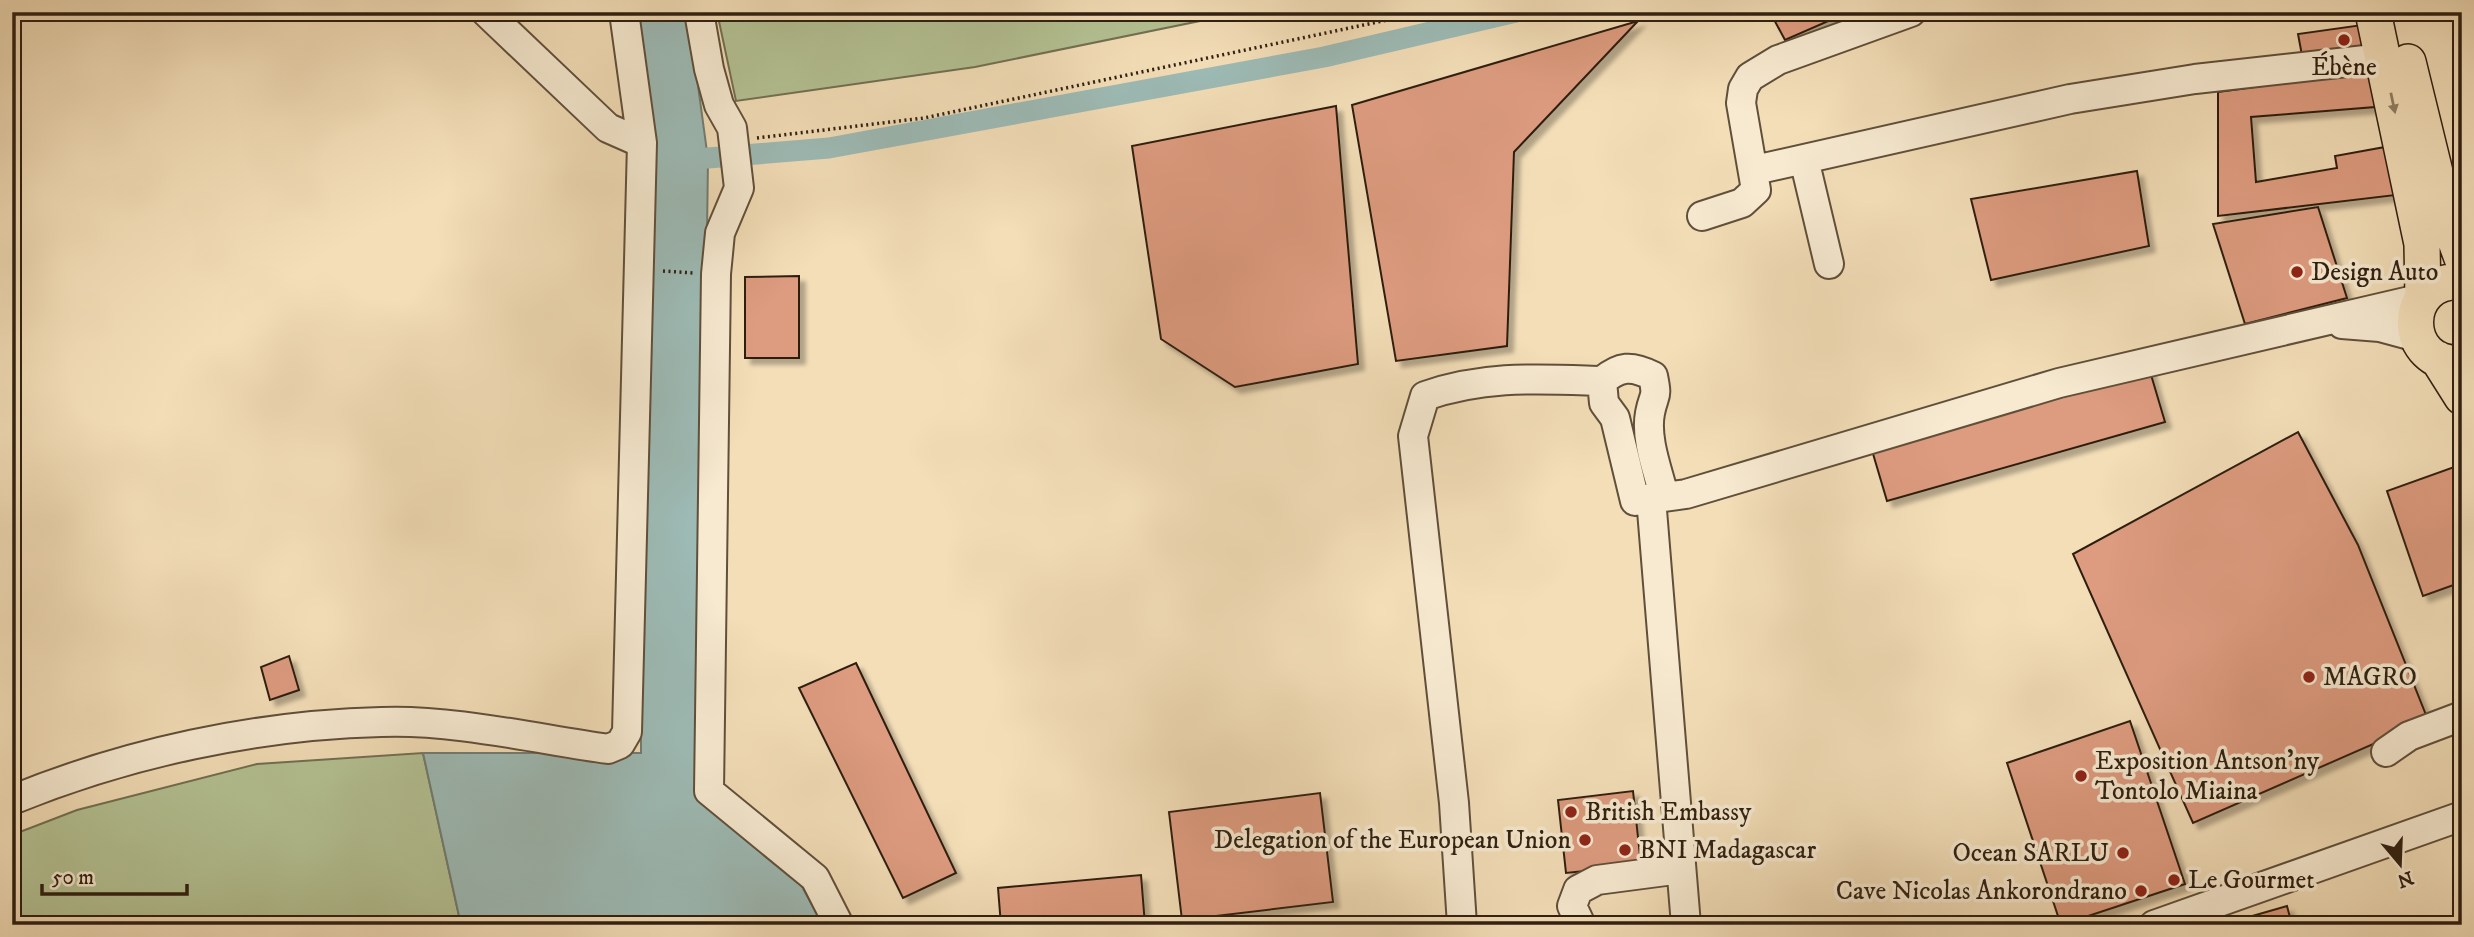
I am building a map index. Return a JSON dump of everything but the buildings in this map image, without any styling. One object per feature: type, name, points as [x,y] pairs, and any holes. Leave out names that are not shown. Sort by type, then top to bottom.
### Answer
[{"type":"main road","points":[[2373,12],[2422,244],[2423,298],[2416,314],[2462,397]]},
{"type":"main road","points":[[2398,12],[2444,209],[2462,258]]},
{"type":"main road","points":[[2423,298],[2443,284],[2462,282]]},
{"type":"street","points":[[486,12],[608,128],[642,143]]},
{"type":"street","points":[[12,800],[157,754],[264,731],[383,721],[451,727],[608,749],[620,744],[627,732],[629,678],[642,143],[624,12]]},
{"type":"street","points":[[699,12],[709,69],[735,144],[739,188],[720,233],[716,274],[709,791],[815,878],[839,925]]},
{"type":"street","points":[[1702,216],[1752,197],[1757,183],[1741,103],[1743,89],[1750,77],[1778,60],[1911,12]]},
{"type":"street","points":[[1755,170],[2070,100],[2195,79],[2383,58]]},
{"type":"street","points":[[1804,159],[1829,264]]},
{"type":"street","points":[[1602,381],[1604,403],[1615,418],[1635,501],[1686,494],[2059,383],[2423,298]]},
{"type":"street","points":[[2318,323],[2380,327],[2439,353]]},
{"type":"street","points":[[1462,925],[1454,803],[1413,436],[1424,396],[1460,384],[1518,378],[1602,381],[1618,368],[1636,368],[1653,376],[1657,396],[1650,413],[1686,925]]},
{"type":"street","points":[[2386,751],[2409,736],[2462,716]]},
{"type":"street","points":[[2154,925],[2450,821],[2462,800]]},
{"type":"street","points":[[1581,925],[1572,906],[1578,890],[1597,880],[1681,869]]},
{"type":"path","points":[[735,144],[924,118],[1425,12]]},
{"type":"path","points":[[658,270],[696,273]]},
{"type":"green space","points":[[717,12],[1244,12],[975,67],[736,101]]},
{"type":"green space","points":[[423,753],[461,925],[12,925],[12,835],[77,810],[257,764]]},
{"type":"water","points":[[634,12],[688,12],[708,159],[702,801],[799,881],[823,925],[461,925],[423,753],[641,753],[641,453]]},
{"type":"waterway","points":[[708,158],[829,148],[1324,57],[1516,12]]},
{"type":"place","name":"Ébène","points":[[2344,40]]},
{"type":"place","name":"Design Auto","points":[[2297,272]]},
{"type":"place","name":"MAGRO","points":[[2309,677]]},
{"type":"place","name":"Exposition Antson'ny Tontolo Miaina","points":[[2081,776]]},
{"type":"place","name":"British Embassy","points":[[1571,812]]},
{"type":"place","name":"Delegation of the European Union","points":[[1585,840]]},
{"type":"place","name":"BNI Madagascar","points":[[1625,850]]},
{"type":"place","name":"Ocean SARLU","points":[[2123,853]]},
{"type":"place","name":"Le Gourmet","points":[[2174,880]]},
{"type":"place","name":"Cave Nicolas Ankorondrano","points":[[2141,891]]}]
